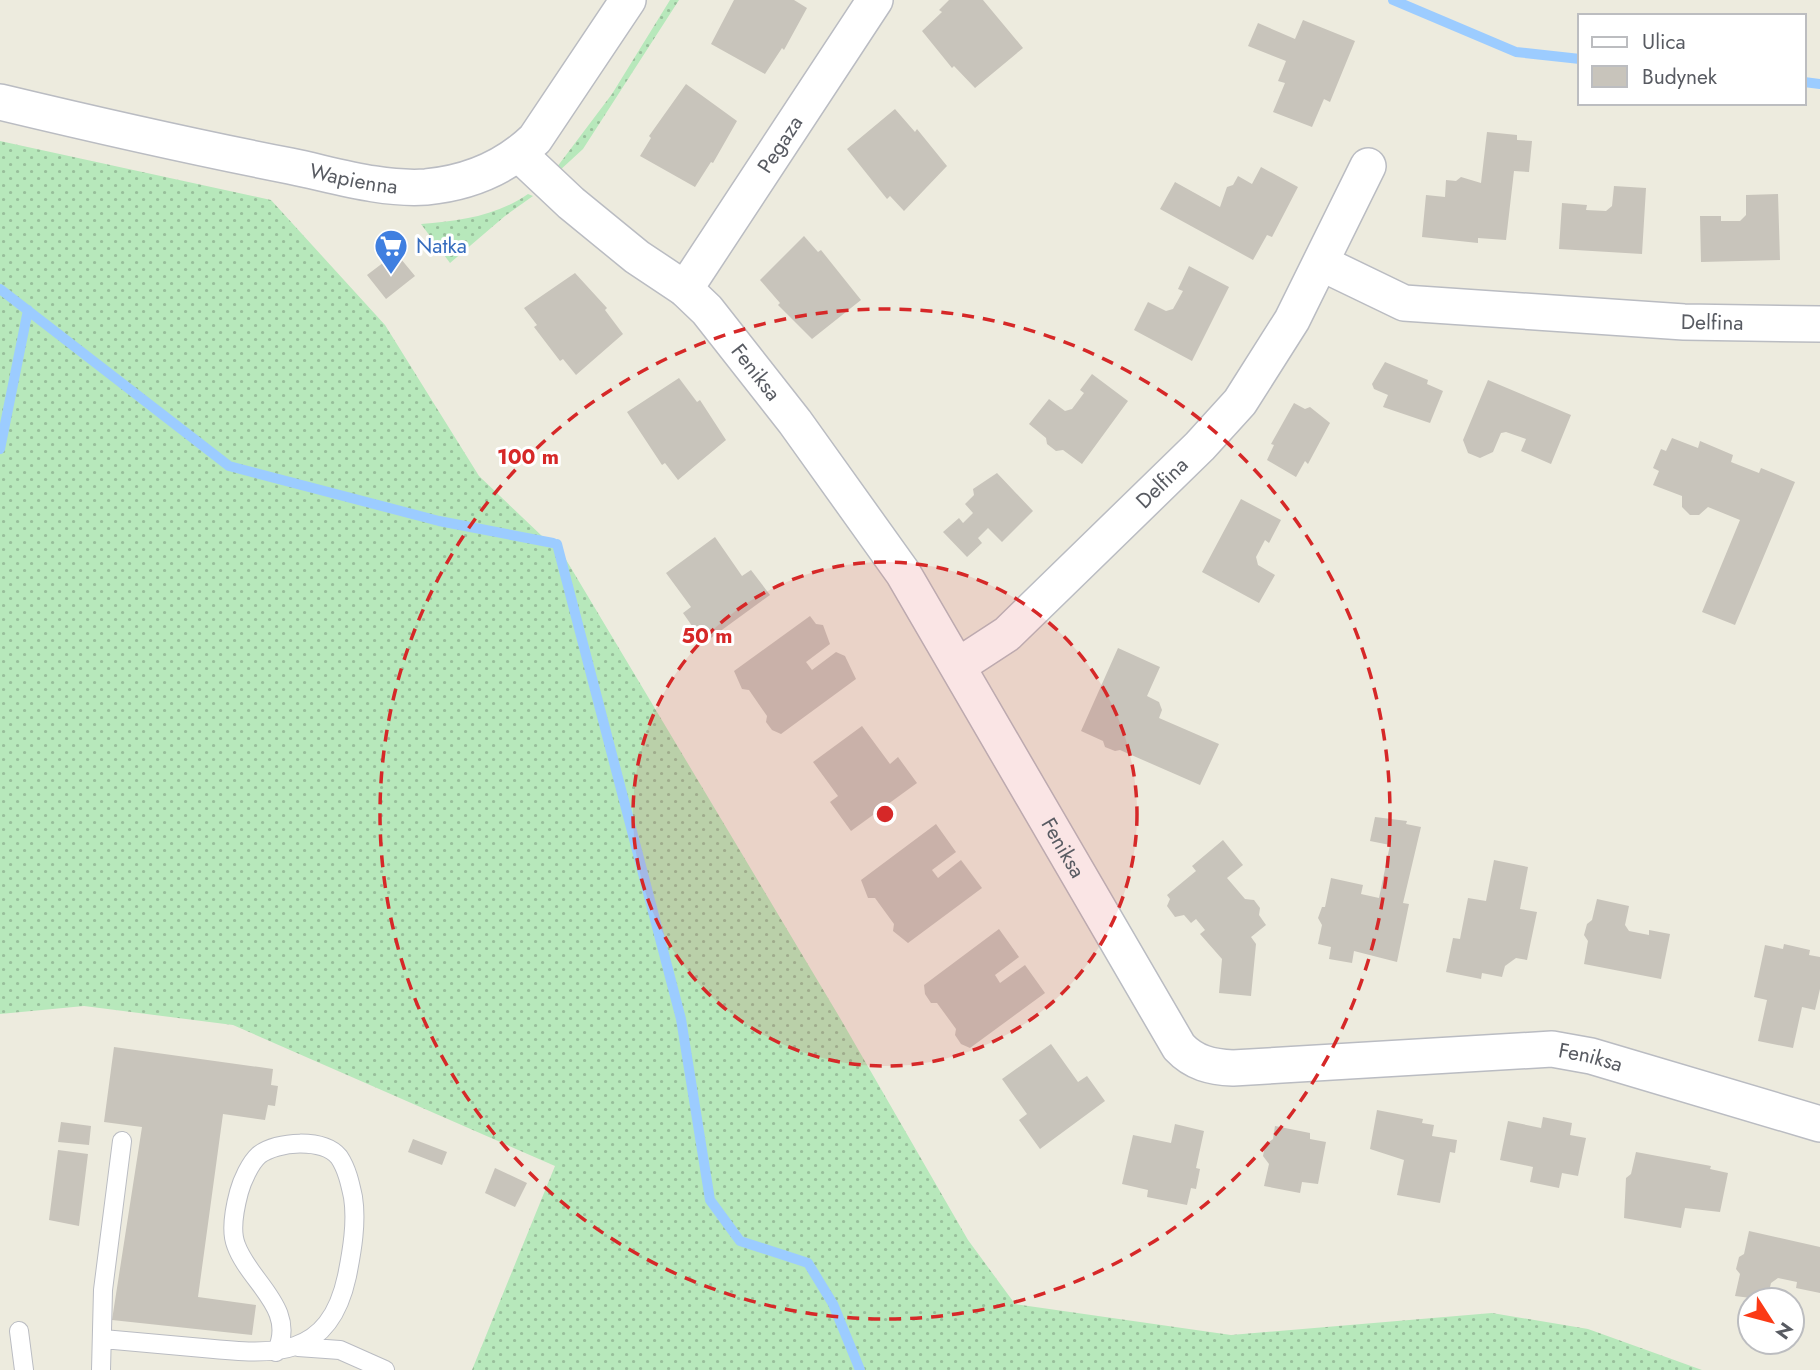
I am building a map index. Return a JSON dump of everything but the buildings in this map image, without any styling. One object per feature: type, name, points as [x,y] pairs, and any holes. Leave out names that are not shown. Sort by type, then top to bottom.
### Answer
[{"type":"street","name":"Wapienna","points":[[0,102],[111,129],[398,187],[460,181],[502,166],[535,139],[628,0]]},
{"type":"street","name":"Pegaza","points":[[685,289],[875,0]]},
{"type":"street","name":"Feniksa","points":[[519,154],[571,203],[638,257],[685,289],[708,310],[787,412],[877,536],[958,666],[1179,1047],[1187,1056],[1214,1067],[1233,1068],[1552,1049],[1591,1056],[1820,1124]]},
{"type":"street","name":"Delfina","points":[[958,666],[1007,634],[1222,423],[1270,358],[1321,263],[1368,166]]},
{"type":"street","name":"Delfina","points":[[1321,263],[1404,303],[1684,322],[1820,324]]},
{"type":"lane","points":[[101,1370],[103,1290],[122,1141]]},
{"type":"lane","points":[[103,1339],[244,1352],[276,1352],[310,1340],[331,1321],[341,1303],[351,1256],[355,1208],[349,1176],[337,1155],[318,1147],[297,1144],[278,1146],[259,1156],[239,1192],[234,1219],[235,1243],[283,1323],[283,1339],[276,1352]]},
{"type":"lane","points":[[19,1331],[24,1370]]},
{"type":"lane","points":[[295,1347],[340,1350],[385,1370]]},
{"type":"green space","points":[[670,0],[679,0],[583,149],[558,172],[557,167],[612,94]]},
{"type":"green space","points":[[0,141],[271,200],[385,325],[479,476],[565,558],[840,1018],[968,1240],[1015,1304],[1231,1335],[1492,1313],[1588,1329],[1702,1370],[472,1370],[555,1166],[233,1025],[84,1006],[0,1014]]},
{"type":"green space","points":[[528,194],[533,196],[450,263],[421,224],[477,216],[503,208]]},
{"type":"waterway","points":[[1393,0],[1516,52],[1578,59]]},
{"type":"waterway","points":[[1806,82],[1820,84]]},
{"type":"waterway","points":[[0,289],[229,466],[439,521],[553,543]]},
{"type":"waterway","points":[[0,449],[28,310]]},
{"type":"waterway","points":[[557,544],[681,1019],[710,1200],[740,1241],[808,1263],[833,1304],[860,1370]]},
{"type":"place","name":"Natka","points":[[391,276]]}]
